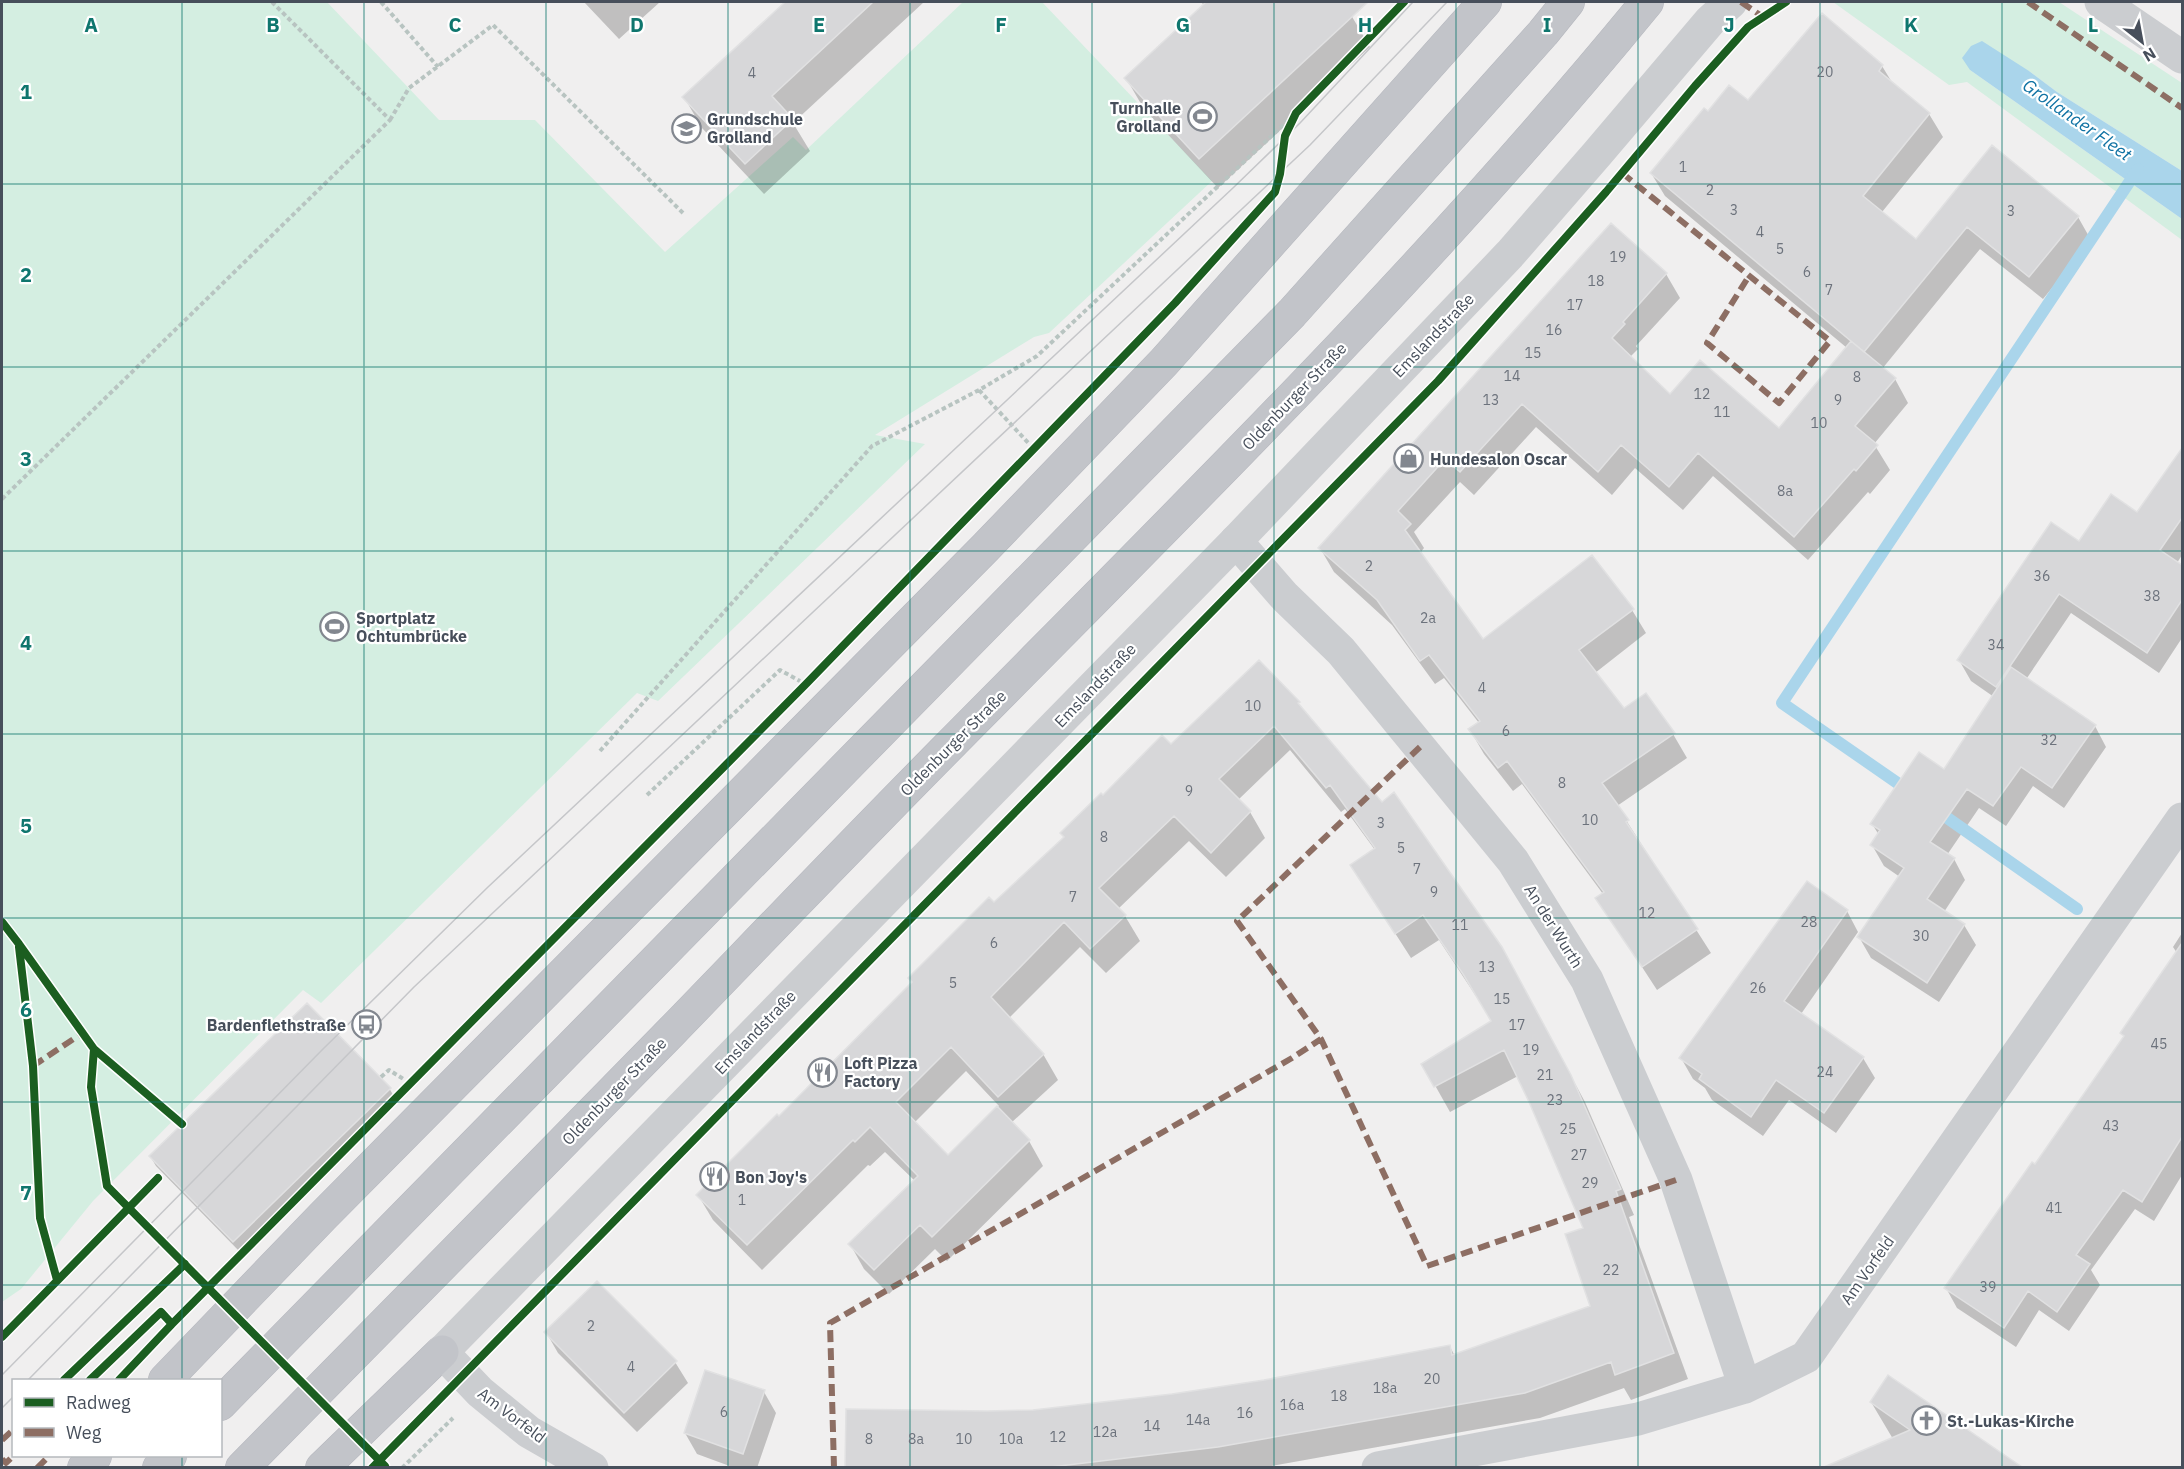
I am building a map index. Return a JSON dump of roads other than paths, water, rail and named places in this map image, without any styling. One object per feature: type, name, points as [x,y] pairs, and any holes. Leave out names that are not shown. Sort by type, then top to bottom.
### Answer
[{"type":"highway","points":[[166,1379],[314,1226],[943,590],[1164,362],[1485,2]]},
{"type":"highway","points":[[222,1402],[1293,313],[1568,2]]},
{"type":"highway","name":"Oldenburger Straße","points":[[242,1467],[1221,472],[1478,199],[1589,73],[1647,2]]},
{"type":"highway","points":[[322,1467],[442,1352]]},
{"type":"street","name":"Emslandstraße","points":[[442,1352],[1236,541],[1510,254],[1710,21],[1731,2]]},
{"type":"street","points":[[2101,2],[2182,57]]},
{"type":"street","name":"An der Wurth","points":[[1236,541],[1285,597],[1341,651],[1513,861],[1587,980],[1676,1180],[1745,1387]]},
{"type":"street","name":"Am Vorfeld","points":[[1378,1467],[1638,1419],[1745,1387],[1806,1357],[2182,819]]},
{"type":"street","name":"Am Vorfeld","points":[[442,1352],[480,1392],[530,1432],[592,1467]]},
{"type":"water","name":"Grollander Fleet","points":[[1982,41],[2057,92],[2182,171],[2182,219],[1970,70],[1962,58],[1971,46]]},
{"type":"waterway","points":[[1909,791],[1782,703],[2138,169]]},
{"type":"waterway","points":[[1936,810],[2077,909]]},
{"type":"tram line","points":[[2,1375],[323,1049],[488,887],[1234,187],[1300,123],[1413,2]]},
{"type":"tram line","points":[[29,1379],[414,987],[1310,145],[1447,2]]},
{"type":"tram line","points":[[2,1408],[12,1398]]},
{"type":"place","name":"Turnhalle Grolland","points":[[1202,117]]},
{"type":"place","name":"Grundschule Grolland","points":[[686,128]]},
{"type":"place","name":"Hundesalon Oscar","points":[[1409,459]]},
{"type":"place","name":"Sportplatz Ochtumbrücke","points":[[335,627]]},
{"type":"place","name":"Bardenflethstraße","points":[[367,1025]]},
{"type":"place","name":"Loft Pizza Factory","points":[[823,1072]]},
{"type":"place","name":"Bon Joy's","points":[[714,1177]]},
{"type":"place","name":"St.-Lukas-Kirche","points":[[1926,1421]]}]
